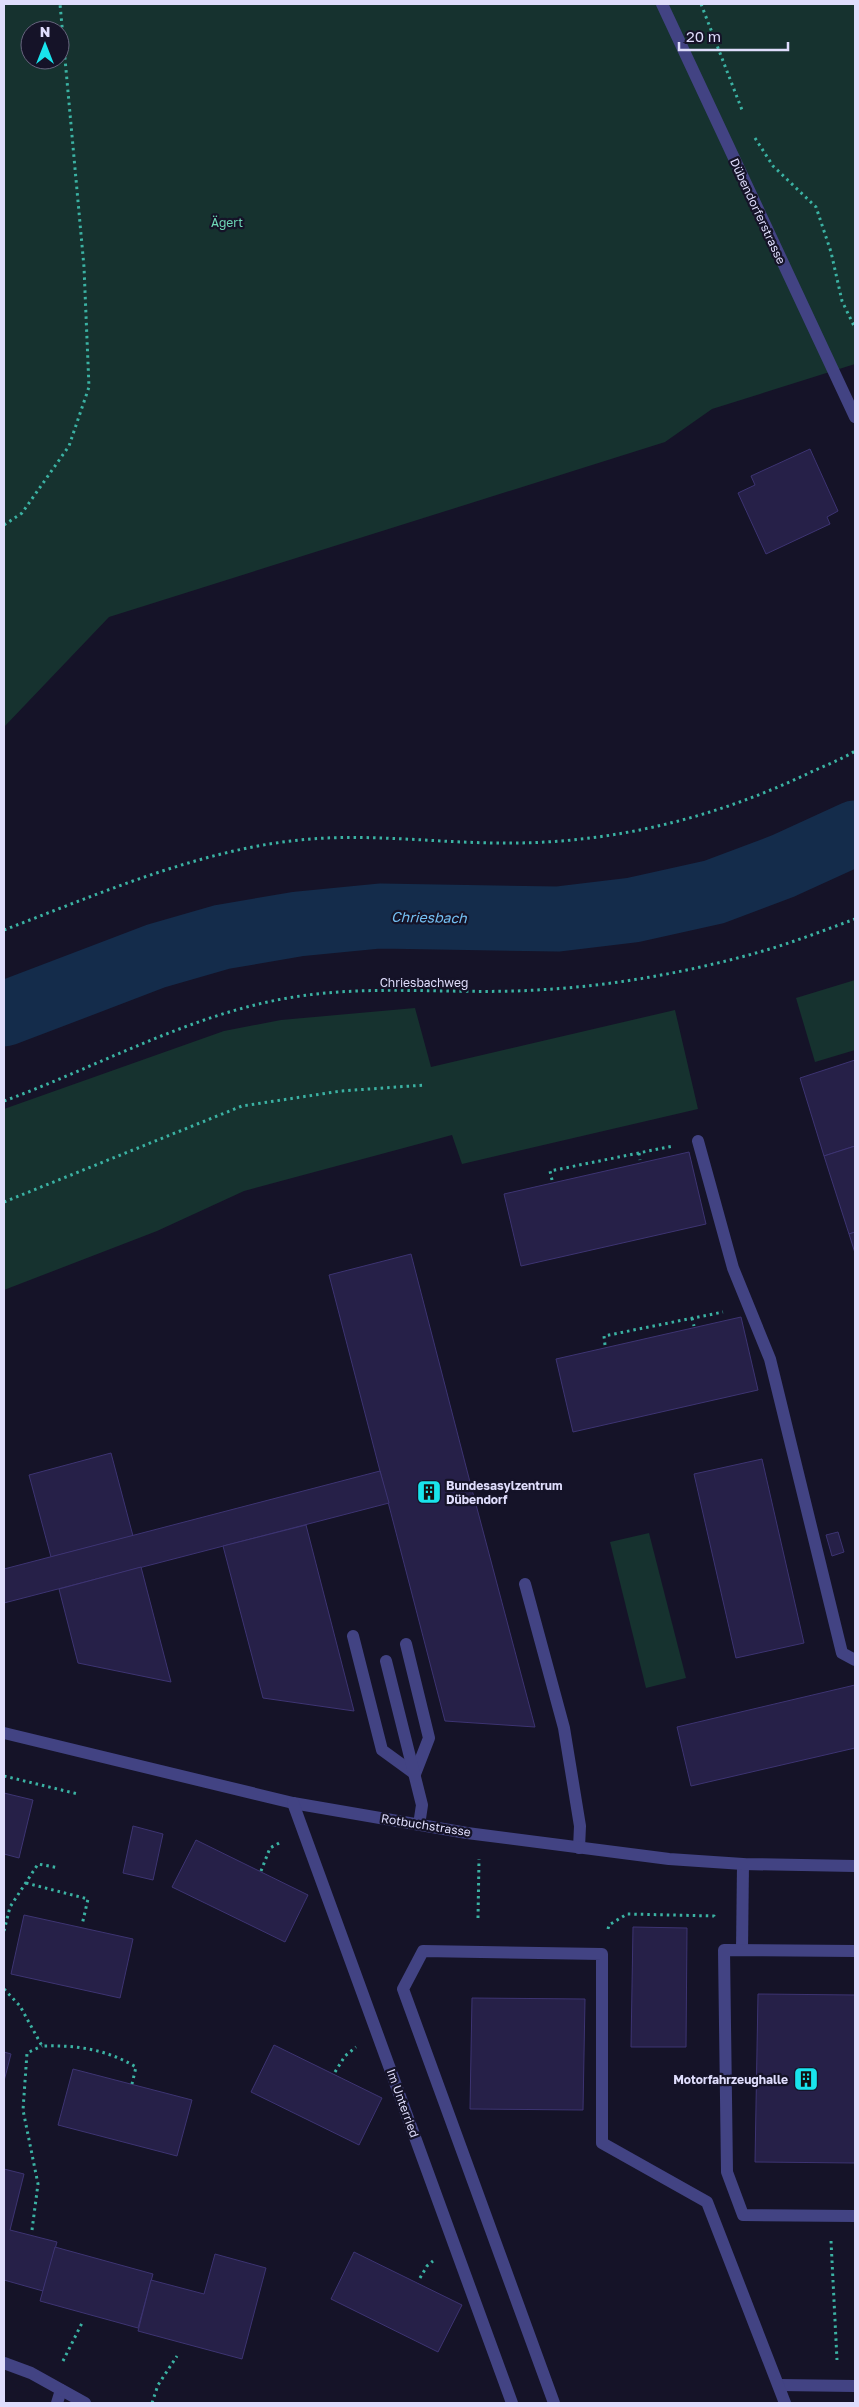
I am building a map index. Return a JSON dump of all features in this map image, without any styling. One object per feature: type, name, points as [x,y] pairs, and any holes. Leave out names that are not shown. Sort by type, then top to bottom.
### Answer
[{"type":"street","name":"Dübendorferstrasse","points":[[662,4],[852,403],[855,417]]},
{"type":"street","points":[[698,1141],[733,1268],[770,1359],[842,1654],[855,1660]]},
{"type":"street","points":[[525,1584],[564,1728],[580,1826],[579,1848]]},
{"type":"street","points":[[353,1636],[382,1750],[415,1774]]},
{"type":"street","points":[[406,1644],[429,1738],[415,1774]]},
{"type":"street","points":[[386,1661],[422,1805],[420,1825]]},
{"type":"street","name":"Rotbuchstrasse","points":[[4,1733],[293,1803],[420,1825],[669,1859],[743,1864],[855,1866]]},
{"type":"street","name":"Im Unterried","points":[[293,1803],[512,2403]]},
{"type":"street","points":[[742,1950],[743,1864]]},
{"type":"street","points":[[855,1951],[724,1950],[727,2172],[743,2215],[855,2216]]},
{"type":"street","points":[[554,2403],[403,1989],[423,1952],[602,1954],[602,2143],[707,2202],[785,2403]]},
{"type":"street","points":[[4,2363],[31,2373],[85,2403]]},
{"type":"street","points":[[779,2385],[855,2386]]},
{"type":"street","points":[[57,2403],[62,2390]]},
{"type":"path","points":[[4,525],[22,513],[69,446],[89,387],[84,268],[60,4]]},
{"type":"path","points":[[701,4],[743,111]]},
{"type":"path","points":[[750,130],[773,166],[816,207],[831,252],[842,301],[855,328]]},
{"type":"path","points":[[4,930],[112,888],[222,854],[292,840],[350,838],[515,843],[584,840],[664,826],[770,791],[854,752]]},
{"type":"path","name":"Chriesbachweg","points":[[4,1101],[60,1081],[197,1022],[249,1005],[296,996],[350,991],[536,990],[602,984],[682,971],[764,951],[855,919]]},
{"type":"path","points":[[4,1202],[242,1106],[341,1091],[425,1085]]},
{"type":"path","points":[[552,1180],[550,1171],[698,1141]]},
{"type":"path","points":[[639,1153],[640,1160]]},
{"type":"path","points":[[605,1345],[604,1336],[749,1307]]},
{"type":"path","points":[[692,1318],[694,1326]]},
{"type":"path","points":[[4,1776],[78,1794]]},
{"type":"path","points":[[261,1871],[270,1848],[288,1837],[304,1832]]},
{"type":"path","points":[[478,1918],[480,1856]]},
{"type":"path","points":[[4,1931],[10,1907],[38,1864],[59,1868]]},
{"type":"path","points":[[26,1883],[88,1899],[82,1925]]},
{"type":"path","points":[[602,1954],[609,1925],[627,1914],[714,1916],[724,1950]]},
{"type":"path","points":[[4,1989],[20,2006],[42,2046]]},
{"type":"path","points":[[32,2230],[38,2184],[23,2110],[27,2053],[42,2046],[73,2045],[119,2056],[136,2067],[132,2084]]},
{"type":"path","points":[[830,2215],[838,2386]]},
{"type":"path","points":[[152,2403],[158,2385],[177,2356]]},
{"type":"green space","name":"Ägert","points":[[4,4],[855,4],[855,364],[712,409],[665,442],[109,617],[4,727]]},
{"type":"green space","points":[[855,980],[855,1050],[815,1062],[796,998]]},
{"type":"green space","points":[[415,1008],[431,1067],[675,1010],[698,1109],[462,1164],[452,1135],[244,1191],[157,1231],[4,1290],[4,1109],[224,1031],[281,1020]]},
{"type":"green space","points":[[649,1533],[686,1678],[646,1688],[610,1542]]},
{"type":"building","points":[[810,449],[838,511],[827,517],[830,524],[766,554],[738,493],[755,485],[751,476]]},
{"type":"building","points":[[855,1060],[855,1146],[824,1156],[800,1078]]},
{"type":"building","points":[[855,1146],[855,1232],[849,1234],[824,1156]]},
{"type":"building","points":[[689,1152],[706,1224],[521,1266],[504,1194]]},
{"type":"building","points":[[855,1232],[855,1253],[849,1234]]},
{"type":"building","name":"Bundesasylzentrum Dübendorf","points":[[411,1254],[535,1727],[445,1721],[329,1275]]},
{"type":"building","points":[[741,1317],[758,1390],[573,1432],[556,1359]]},
{"type":"building","points":[[111,1453],[133,1536],[51,1557],[29,1475]]},
{"type":"building","points":[[762,1459],[804,1643],[736,1658],[694,1474]]},
{"type":"building","points":[[380,1471],[389,1503],[4,1603],[4,1569]]},
{"type":"building","points":[[306,1525],[354,1711],[263,1698],[223,1546]]},
{"type":"building","points":[[838,1532],[844,1552],[832,1556],[826,1535]]},
{"type":"building","points":[[141,1567],[171,1682],[78,1663],[59,1589]]},
{"type":"building","points":[[855,1685],[855,1748],[691,1786],[677,1727]]},
{"type":"building","points":[[4,1793],[33,1800],[19,1858],[4,1854]]},
{"type":"building","points":[[133,1826],[163,1834],[153,1880],[123,1873]]},
{"type":"building","points":[[196,1840],[308,1895],[285,1942],[172,1887]]},
{"type":"building","points":[[24,1915],[133,1939],[120,1998],[11,1974]]},
{"type":"building","points":[[633,1927],[687,1928],[686,2047],[631,2047]]},
{"type":"building","name":"Motorfahrzeughalle","points":[[758,1994],[855,1995],[855,2163],[755,2162]]},
{"type":"building","points":[[472,1998],[585,1999],[583,2110],[470,2109]]},
{"type":"building","points":[[274,2045],[382,2098],[359,2145],[251,2092]]},
{"type":"building","points":[[4,2052],[11,2054],[4,2081]]},
{"type":"building","points":[[73,2069],[192,2100],[177,2156],[58,2125]]},
{"type":"building","points":[[4,2169],[24,2174],[10,2230],[57,2242],[43,2291],[4,2280]]},
{"type":"building","points":[[55,2247],[153,2274],[138,2328],[40,2301]]},
{"type":"building","points":[[354,2252],[462,2305],[438,2352],[331,2299]]},
{"type":"building","points":[[215,2254],[266,2268],[242,2359],[138,2331],[151,2280],[204,2294]]},
{"type":"waterway","name":"Chriesbach","points":[[4,1014],[156,956],[222,937],[298,924],[380,916],[558,919],[633,910],[714,892],[783,866],[855,833]]},
{"type":"place","name":"Bundesasylzentrum Dübendorf","points":[[429,1492]]},
{"type":"place","name":"Motorfahrzeughalle","points":[[806,2079]]}]
